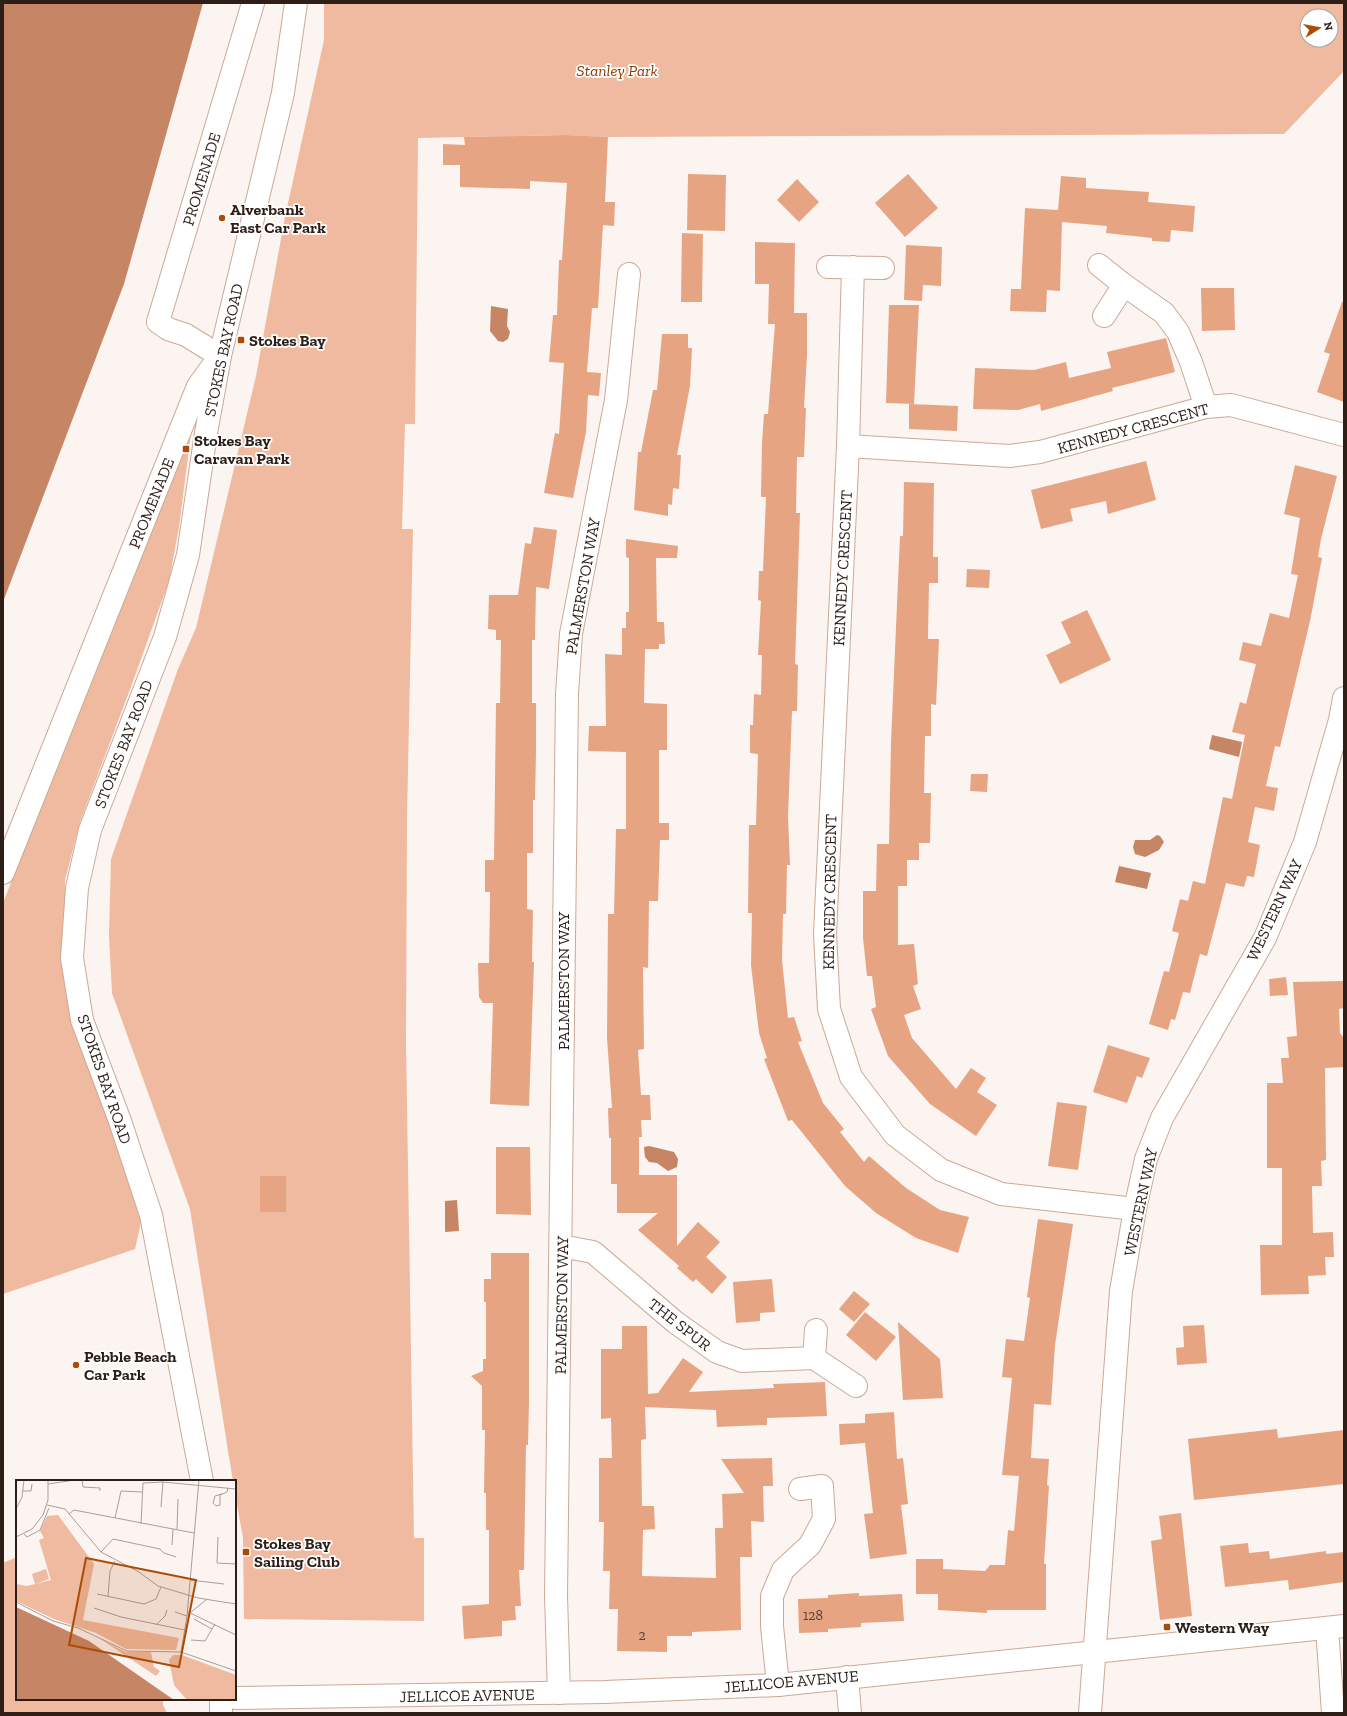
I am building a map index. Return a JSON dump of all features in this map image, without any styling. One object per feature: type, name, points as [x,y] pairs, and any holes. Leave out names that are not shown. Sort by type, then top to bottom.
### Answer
[{"type":"street","name":"PROMENADE","points":[[3,873],[198,386],[220,356],[186,335],[168,329],[158,322],[253,3]]},
{"type":"street","name":"STOKES BAY ROAD","points":[[202,1480],[151,1215],[120,1121],[82,1020],[72,958],[78,888],[90,830],[165,637],[188,555],[206,433],[220,356],[283,93],[296,3]]},
{"type":"street","points":[[1100,265],[1124,286],[1164,313],[1178,332],[1191,362],[1206,407]]},
{"type":"street","points":[[828,267],[883,268]]},
{"type":"street","name":"KENNEDY CRESCENT","points":[[853,268],[848,446],[825,934],[829,1009],[851,1077],[895,1135],[941,1170],[1002,1194],[1135,1209]]},
{"type":"street","name":"PALMERSTON WAY","points":[[559,1693],[556,1596],[567,694],[571,634],[616,400],[629,274]]},
{"type":"street","points":[[1104,316],[1124,286]]},
{"type":"street","name":"KENNEDY CRESCENT","points":[[848,446],[1002,456],[1017,455],[1040,452],[1206,407],[1231,405],[1344,435]]},
{"type":"street","name":"WESTERN WAY","points":[[1090,1713],[1122,1292],[1135,1209],[1146,1159],[1162,1118],[1264,938],[1305,842],[1340,720],[1344,698]]},
{"type":"street","name":"THE SPUR","points":[[561,1246],[593,1252],[676,1322],[717,1352],[742,1361],[814,1358]]},
{"type":"street","points":[[816,1330],[814,1358],[856,1386]]},
{"type":"street","points":[[778,1685],[772,1626],[772,1596],[783,1570],[810,1544],[824,1519],[822,1486],[800,1489]]},
{"type":"street","points":[[1333,1713],[1335,1627]]},
{"type":"street","name":"JELLICOE AVENUE","points":[[236,1698],[559,1693],[778,1685],[1335,1627]]},
{"type":"street","points":[[847,1677],[850,1713]]},
{"type":"street","points":[[222,1700],[222,1713]]},
{"type":"green space","name":"Stanley Park","points":[[324,3],[1344,3],[1344,71],[1284,134],[608,137],[563,135],[418,138],[415,424],[405,424],[402,529],[413,529],[407,818],[406,1043],[414,1538],[424,1538],[424,1621],[244,1619],[243,1538],[236,1500],[236,1480],[233,1480],[190,1209],[112,993],[109,935],[111,859],[178,669],[196,628],[256,376],[285,217],[324,40]]},
{"type":"green space","points":[[192,425],[179,527],[169,581],[80,822],[65,880],[65,959],[128,1162],[141,1222],[135,1249],[3,1294],[3,903]]},
{"type":"green space","points":[[16,1557],[16,1700],[163,1700],[163,1705],[167,1713],[3,1713],[3,1563]]},
{"type":"shaded area","points":[[3,3],[203,3],[124,284],[3,602]]},
{"type":"shaded area","points":[[491,306],[508,309],[507,326],[510,332],[508,339],[503,342],[498,341],[490,331]]},
{"type":"shaded area","points":[[1212,735],[1242,742],[1239,757],[1209,749]]},
{"type":"shaded area","points":[[1157,835],[1160,836],[1164,842],[1159,850],[1145,857],[1135,854],[1133,847],[1135,840],[1150,840]]},
{"type":"shaded area","points":[[1119,866],[1151,873],[1147,889],[1115,882]]},
{"type":"shaded area","points":[[649,1146],[674,1152],[678,1159],[677,1167],[668,1171],[657,1163],[649,1162],[645,1157],[644,1147]]},
{"type":"shaded area","points":[[457,1200],[459,1231],[445,1232],[445,1201]]},
{"type":"building","points":[[566,135],[608,137],[605,202],[615,202],[614,226],[603,225],[598,308],[592,308],[587,372],[601,373],[599,396],[588,395],[586,432],[573,498],[544,493],[555,433],[559,434],[564,363],[549,362],[553,315],[557,315],[559,260],[562,260],[567,183],[530,181],[530,189],[460,187],[460,165],[443,165],[443,144],[465,145],[464,137]]},
{"type":"building","points":[[688,174],[726,175],[725,231],[687,230]]},
{"type":"building","points":[[908,174],[938,208],[905,237],[875,203]]},
{"type":"building","points":[[1061,176],[1086,178],[1086,188],[1149,192],[1148,202],[1195,206],[1193,232],[1171,230],[1170,242],[1152,241],[1152,238],[1106,233],[1107,226],[1062,222],[1060,291],[1047,290],[1046,312],[1010,311],[1011,289],[1021,289],[1025,208],[1058,210]]},
{"type":"building","points":[[797,179],[819,202],[799,222],[777,200]]},
{"type":"building","points":[[682,233],[703,234],[702,302],[681,302]]},
{"type":"building","points":[[755,242],[795,243],[794,313],[807,313],[804,457],[797,457],[796,513],[800,513],[795,664],[798,665],[797,711],[792,711],[788,817],[790,865],[787,865],[786,914],[783,914],[782,960],[788,1018],[794,1017],[802,1041],[798,1042],[823,1103],[844,1129],[840,1132],[864,1162],[869,1156],[906,1188],[940,1210],[969,1217],[958,1253],[916,1238],[876,1213],[845,1186],[792,1120],[788,1121],[764,1059],[767,1058],[759,1033],[751,965],[752,913],[748,913],[749,825],[756,825],[758,754],[750,753],[750,725],[753,725],[754,694],[761,695],[762,655],[758,655],[761,601],[758,600],[759,571],[763,571],[766,497],[761,497],[762,443],[764,414],[768,414],[775,324],[768,324],[769,284],[755,284]]},
{"type":"building","points":[[906,245],[942,247],[941,286],[923,285],[922,301],[904,300]]},
{"type":"building","points":[[1201,288],[1234,288],[1235,330],[1202,331]]},
{"type":"building","points":[[1342,302],[1344,302],[1344,402],[1317,392],[1330,354],[1324,352]]},
{"type":"building","points":[[889,305],[919,305],[914,404],[886,403]]},
{"type":"building","points":[[662,334],[688,334],[688,348],[692,348],[690,386],[677,455],[681,455],[679,489],[673,488],[672,505],[668,504],[668,516],[634,510],[638,452],[641,452],[653,390],[657,390]]},
{"type":"building","points":[[1166,338],[1175,372],[1112,388],[1113,391],[1041,411],[1040,404],[1018,410],[973,409],[975,368],[1034,370],[1066,362],[1069,378],[1111,368],[1107,352]]},
{"type":"building","points":[[909,404],[958,406],[957,431],[909,429]]},
{"type":"building","points":[[1146,461],[1156,500],[1108,514],[1106,501],[1070,509],[1073,521],[1041,529],[1031,490]]},
{"type":"building","points":[[1295,465],[1337,476],[1321,539],[1318,557],[1322,558],[1310,621],[1280,747],[1275,746],[1266,786],[1278,788],[1274,811],[1255,807],[1248,842],[1260,845],[1254,877],[1247,876],[1244,887],[1226,883],[1207,956],[1200,954],[1190,993],[1183,992],[1175,1020],[1171,1019],[1168,1030],[1149,1024],[1164,971],[1169,972],[1179,933],[1172,931],[1180,899],[1188,901],[1193,881],[1205,884],[1223,797],[1232,799],[1245,735],[1232,732],[1240,702],[1246,704],[1256,664],[1239,660],[1243,642],[1261,646],[1270,613],[1289,618],[1298,575],[1291,574],[1300,518],[1284,514]]},
{"type":"building","points":[[904,482],[934,483],[933,557],[938,557],[938,583],[929,583],[928,639],[939,639],[936,705],[931,704],[931,736],[925,736],[924,793],[931,793],[930,843],[919,843],[919,860],[907,860],[907,886],[898,886],[898,945],[914,944],[918,984],[913,986],[921,1009],[904,1015],[912,1038],[956,1089],[971,1068],[986,1078],[977,1092],[997,1105],[976,1136],[930,1104],[888,1056],[871,1009],[876,1007],[872,976],[867,976],[863,938],[863,891],[876,891],[877,844],[889,844],[891,742],[900,536],[903,536]]},
{"type":"building","points":[[534,527],[557,530],[549,589],[536,587],[535,640],[532,640],[532,703],[536,703],[536,752],[535,800],[533,800],[533,853],[527,853],[527,909],[533,910],[532,962],[534,962],[529,1106],[490,1104],[493,1003],[483,1003],[479,997],[478,963],[489,963],[490,892],[485,892],[485,860],[494,860],[496,703],[500,703],[501,640],[496,640],[496,630],[488,629],[489,595],[518,595],[525,543],[531,544]]},
{"type":"building","points":[[626,539],[678,546],[677,558],[656,558],[657,622],[664,622],[665,644],[659,644],[659,649],[645,649],[644,703],[667,704],[667,750],[659,750],[659,823],[669,823],[669,840],[660,840],[658,901],[649,901],[648,968],[643,967],[644,1049],[638,1050],[641,1095],[650,1095],[651,1120],[641,1120],[642,1137],[639,1137],[639,1175],[677,1175],[677,1246],[698,1222],[720,1242],[706,1257],[727,1277],[712,1294],[696,1279],[693,1282],[677,1268],[679,1266],[638,1230],[658,1213],[617,1213],[617,1184],[611,1184],[611,1138],[609,1138],[608,1108],[612,1108],[607,1038],[608,914],[614,914],[616,829],[626,829],[626,752],[588,751],[589,726],[606,726],[605,654],[622,655],[622,628],[626,628],[626,612],[629,612],[629,558],[626,557]]},
{"type":"building","points":[[967,569],[990,570],[989,588],[966,587]]},
{"type":"building","points":[[1087,610],[1111,660],[1060,684],[1046,655],[1071,643],[1061,622]]},
{"type":"building","points":[[971,774],[988,774],[987,792],[970,791]]},
{"type":"building","points":[[1286,977],[1288,995],[1270,996],[1269,979]]},
{"type":"building","points":[[1344,981],[1344,1008],[1339,1009],[1340,1033],[1344,1038],[1344,1067],[1325,1068],[1326,1160],[1321,1161],[1322,1186],[1312,1186],[1313,1233],[1333,1232],[1334,1257],[1325,1257],[1326,1275],[1308,1276],[1309,1294],[1261,1295],[1260,1245],[1282,1245],[1282,1168],[1267,1168],[1267,1083],[1283,1083],[1281,1058],[1289,1058],[1287,1037],[1297,1036],[1293,982]]},
{"type":"building","points":[[1108,1045],[1150,1058],[1142,1078],[1137,1076],[1127,1103],[1093,1092]]},
{"type":"building","points":[[1057,1102],[1087,1106],[1078,1170],[1048,1166]]},
{"type":"building","points":[[496,1147],[530,1147],[531,1215],[496,1214]]},
{"type":"building","points":[[260,1176],[286,1176],[286,1212],[260,1212]]},
{"type":"building","points":[[1038,1219],[1073,1224],[1055,1345],[1051,1405],[1034,1404],[1031,1458],[1049,1459],[1047,1485],[1049,1486],[1044,1564],[1046,1564],[1046,1610],[987,1610],[987,1613],[938,1610],[938,1594],[916,1594],[916,1559],[943,1559],[943,1569],[985,1571],[990,1565],[1005,1565],[1008,1530],[1014,1531],[1019,1476],[1002,1475],[1012,1378],[1002,1377],[1006,1339],[1024,1341],[1030,1298],[1027,1297]]},
{"type":"building","points":[[491,1253],[529,1253],[529,1402],[528,1445],[526,1445],[524,1570],[519,1570],[521,1606],[515,1606],[516,1620],[502,1621],[502,1636],[464,1639],[462,1606],[489,1604],[489,1530],[486,1530],[486,1493],[484,1493],[485,1430],[482,1430],[482,1386],[471,1376],[483,1371],[483,1359],[486,1359],[486,1302],[484,1302],[484,1279],[491,1279]]},
{"type":"building","points":[[772,1279],[775,1312],[760,1313],[760,1321],[736,1323],[733,1282]]},
{"type":"building","points":[[854,1291],[870,1304],[854,1322],[839,1309]]},
{"type":"building","points":[[865,1312],[896,1337],[876,1361],[846,1335]]},
{"type":"building","points":[[898,1322],[940,1359],[943,1398],[903,1400]]},
{"type":"building","points":[[1204,1325],[1207,1363],[1177,1365],[1176,1348],[1184,1347],[1183,1326]]},
{"type":"building","points":[[622,1326],[647,1326],[648,1394],[658,1393],[683,1358],[703,1372],[689,1392],[774,1388],[773,1384],[825,1382],[827,1416],[767,1418],[767,1425],[717,1427],[716,1410],[645,1407],[646,1439],[641,1440],[642,1506],[654,1506],[655,1529],[643,1530],[642,1576],[716,1578],[715,1528],[723,1528],[722,1494],[744,1493],[721,1459],[772,1458],[773,1486],[763,1486],[764,1522],[751,1521],[752,1557],[740,1557],[741,1630],[692,1632],[692,1636],[667,1636],[667,1652],[617,1651],[618,1609],[609,1609],[610,1571],[603,1571],[604,1522],[599,1522],[599,1458],[612,1458],[611,1418],[601,1419],[601,1349],[622,1349]]},
{"type":"building","points":[[894,1412],[897,1459],[903,1458],[908,1504],[901,1505],[907,1554],[870,1559],[864,1514],[873,1513],[865,1443],[840,1445],[839,1424],[865,1423],[865,1414]]},
{"type":"building","points":[[1277,1429],[1278,1438],[1344,1430],[1344,1484],[1194,1500],[1188,1439]]},
{"type":"building","points":[[1181,1513],[1192,1616],[1160,1620],[1151,1541],[1162,1539],[1159,1516]]},
{"type":"building","points":[[1248,1543],[1249,1553],[1269,1551],[1270,1559],[1326,1551],[1326,1554],[1344,1552],[1344,1582],[1289,1590],[1288,1580],[1225,1587],[1220,1546]]},
{"type":"building","points":[[859,1593],[859,1596],[902,1594],[904,1621],[861,1623],[861,1627],[828,1629],[828,1632],[799,1633],[798,1599],[828,1598],[828,1595]]},
{"type":"place","name":"Alverbank East Car Park","points":[[222,218]]},
{"type":"place","name":"Stokes Bay","points":[[241,340]]},
{"type":"place","name":"Stokes Bay Caravan Park","points":[[186,449]]},
{"type":"place","name":"Pebble Beach Car Park","points":[[76,1365]]},
{"type":"place","name":"Stokes Bay Sailing Club","points":[[246,1552]]},
{"type":"place","name":"Western Way","points":[[1167,1627]]}]
